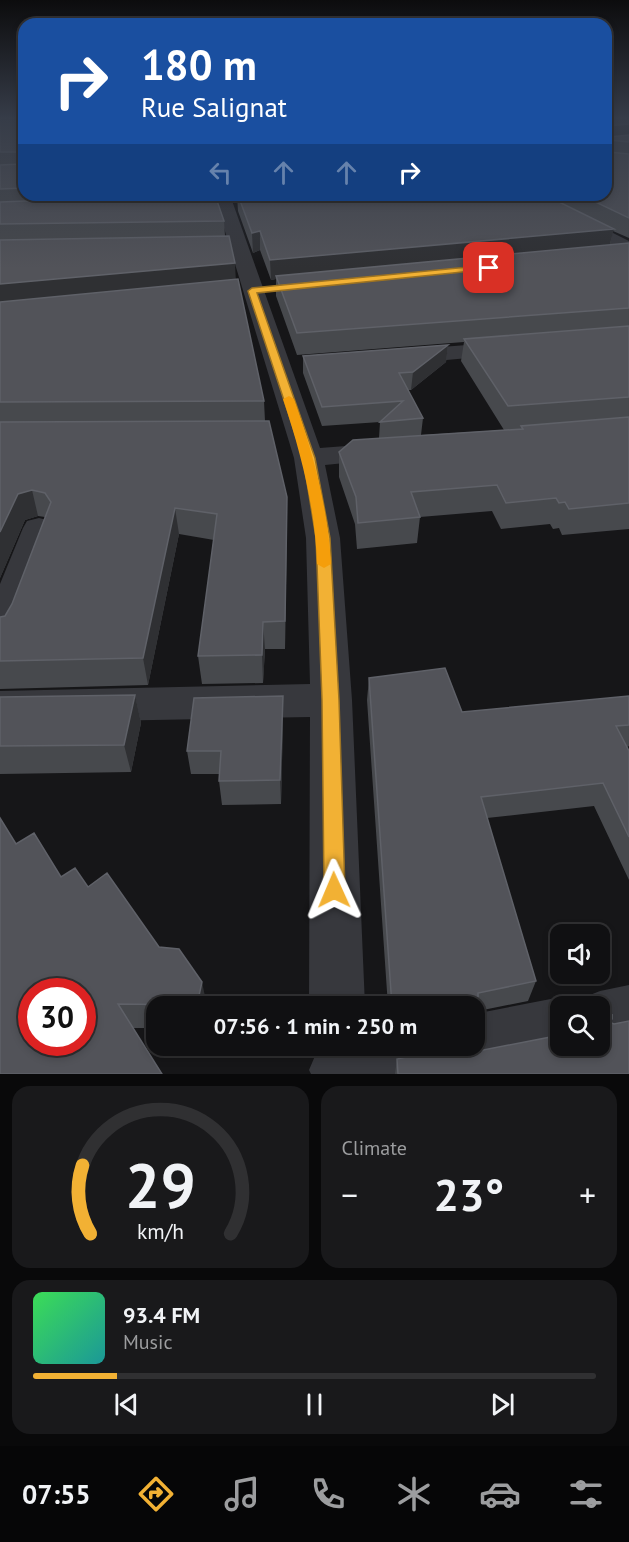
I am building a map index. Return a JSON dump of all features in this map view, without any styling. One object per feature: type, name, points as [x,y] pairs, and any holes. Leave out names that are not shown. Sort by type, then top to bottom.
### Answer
[{"type":"street","points":[[537,201],[629,248]]},
{"type":"street","points":[[225,202],[230,247],[256,290],[287,365],[294,443],[323,538],[330,700],[337,996]]},
{"type":"street","points":[[601,256],[629,254]]},
{"type":"street","points":[[375,359],[524,347]]},
{"type":"street","points":[[294,443],[416,449]]},
{"type":"street","points":[[0,631],[39,528]]},
{"type":"street","points":[[0,707],[330,700]]},
{"type":"street","points":[[610,1017],[629,1013]]},
{"type":"street","points":[[485,1041],[550,1028]]},
{"type":"street","points":[[339,1063],[390,1056]]},
{"type":"building","points":[[0,168],[18,168],[18,188],[0,189]]},
{"type":"building","points":[[612,168],[629,168],[629,218],[594,201],[612,201]]},
{"type":"building","points":[[217,201],[224,221],[0,224],[0,202]]},
{"type":"building","points":[[240,201],[557,201],[614,229],[270,260],[260,231],[252,233]]},
{"type":"building","points":[[229,236],[235,263],[0,284],[0,240]]},
{"type":"building","points":[[629,243],[629,308],[297,333],[276,276]]},
{"type":"building","points":[[238,279],[264,401],[0,402],[0,302]]},
{"type":"building","points":[[629,326],[629,397],[508,406],[464,339]]},
{"type":"building","points":[[448,345],[413,372],[399,373],[423,418],[380,422],[403,401],[322,407],[303,356]]},
{"type":"building","points":[[629,417],[629,503],[569,509],[565,502],[559,503],[556,498],[506,503],[497,485],[411,492],[420,517],[358,523],[356,497],[339,452],[353,440],[523,429],[521,426]]},
{"type":"building","points":[[269,421],[287,497],[285,621],[263,622],[262,655],[198,656],[217,514],[175,508],[143,658],[0,661],[0,617],[5,616],[12,604],[51,502],[45,493],[32,490],[18,494],[0,532],[0,422]]},
{"type":"building","points":[[445,668],[462,712],[629,696],[629,725],[616,726],[629,751],[629,837],[603,783],[481,797],[536,981],[478,993],[478,996],[391,996],[369,678]]},
{"type":"building","points":[[135,695],[124,745],[0,746],[0,697]]},
{"type":"building","points":[[283,696],[280,780],[219,781],[221,751],[187,751],[194,698]]},
{"type":"building","points":[[0,818],[16,844],[34,833],[61,877],[75,868],[88,887],[107,873],[159,947],[179,949],[202,982],[199,996],[146,996],[146,1004],[118,1004],[146,1049],[146,1056],[151,1056],[162,1074],[0,1074]]},
{"type":"building","points":[[629,1021],[629,1074],[398,1074],[397,1059],[411,1056],[485,1056],[485,1050],[550,1037],[550,1056],[610,1056],[610,1022],[614,1024]]},
{"type":"slow traffic","points":[[289,399],[309,458],[323,538],[324,564]]},
{"type":"route","points":[[334,890],[330,700],[323,538],[309,458],[252,291],[489,268]]}]
